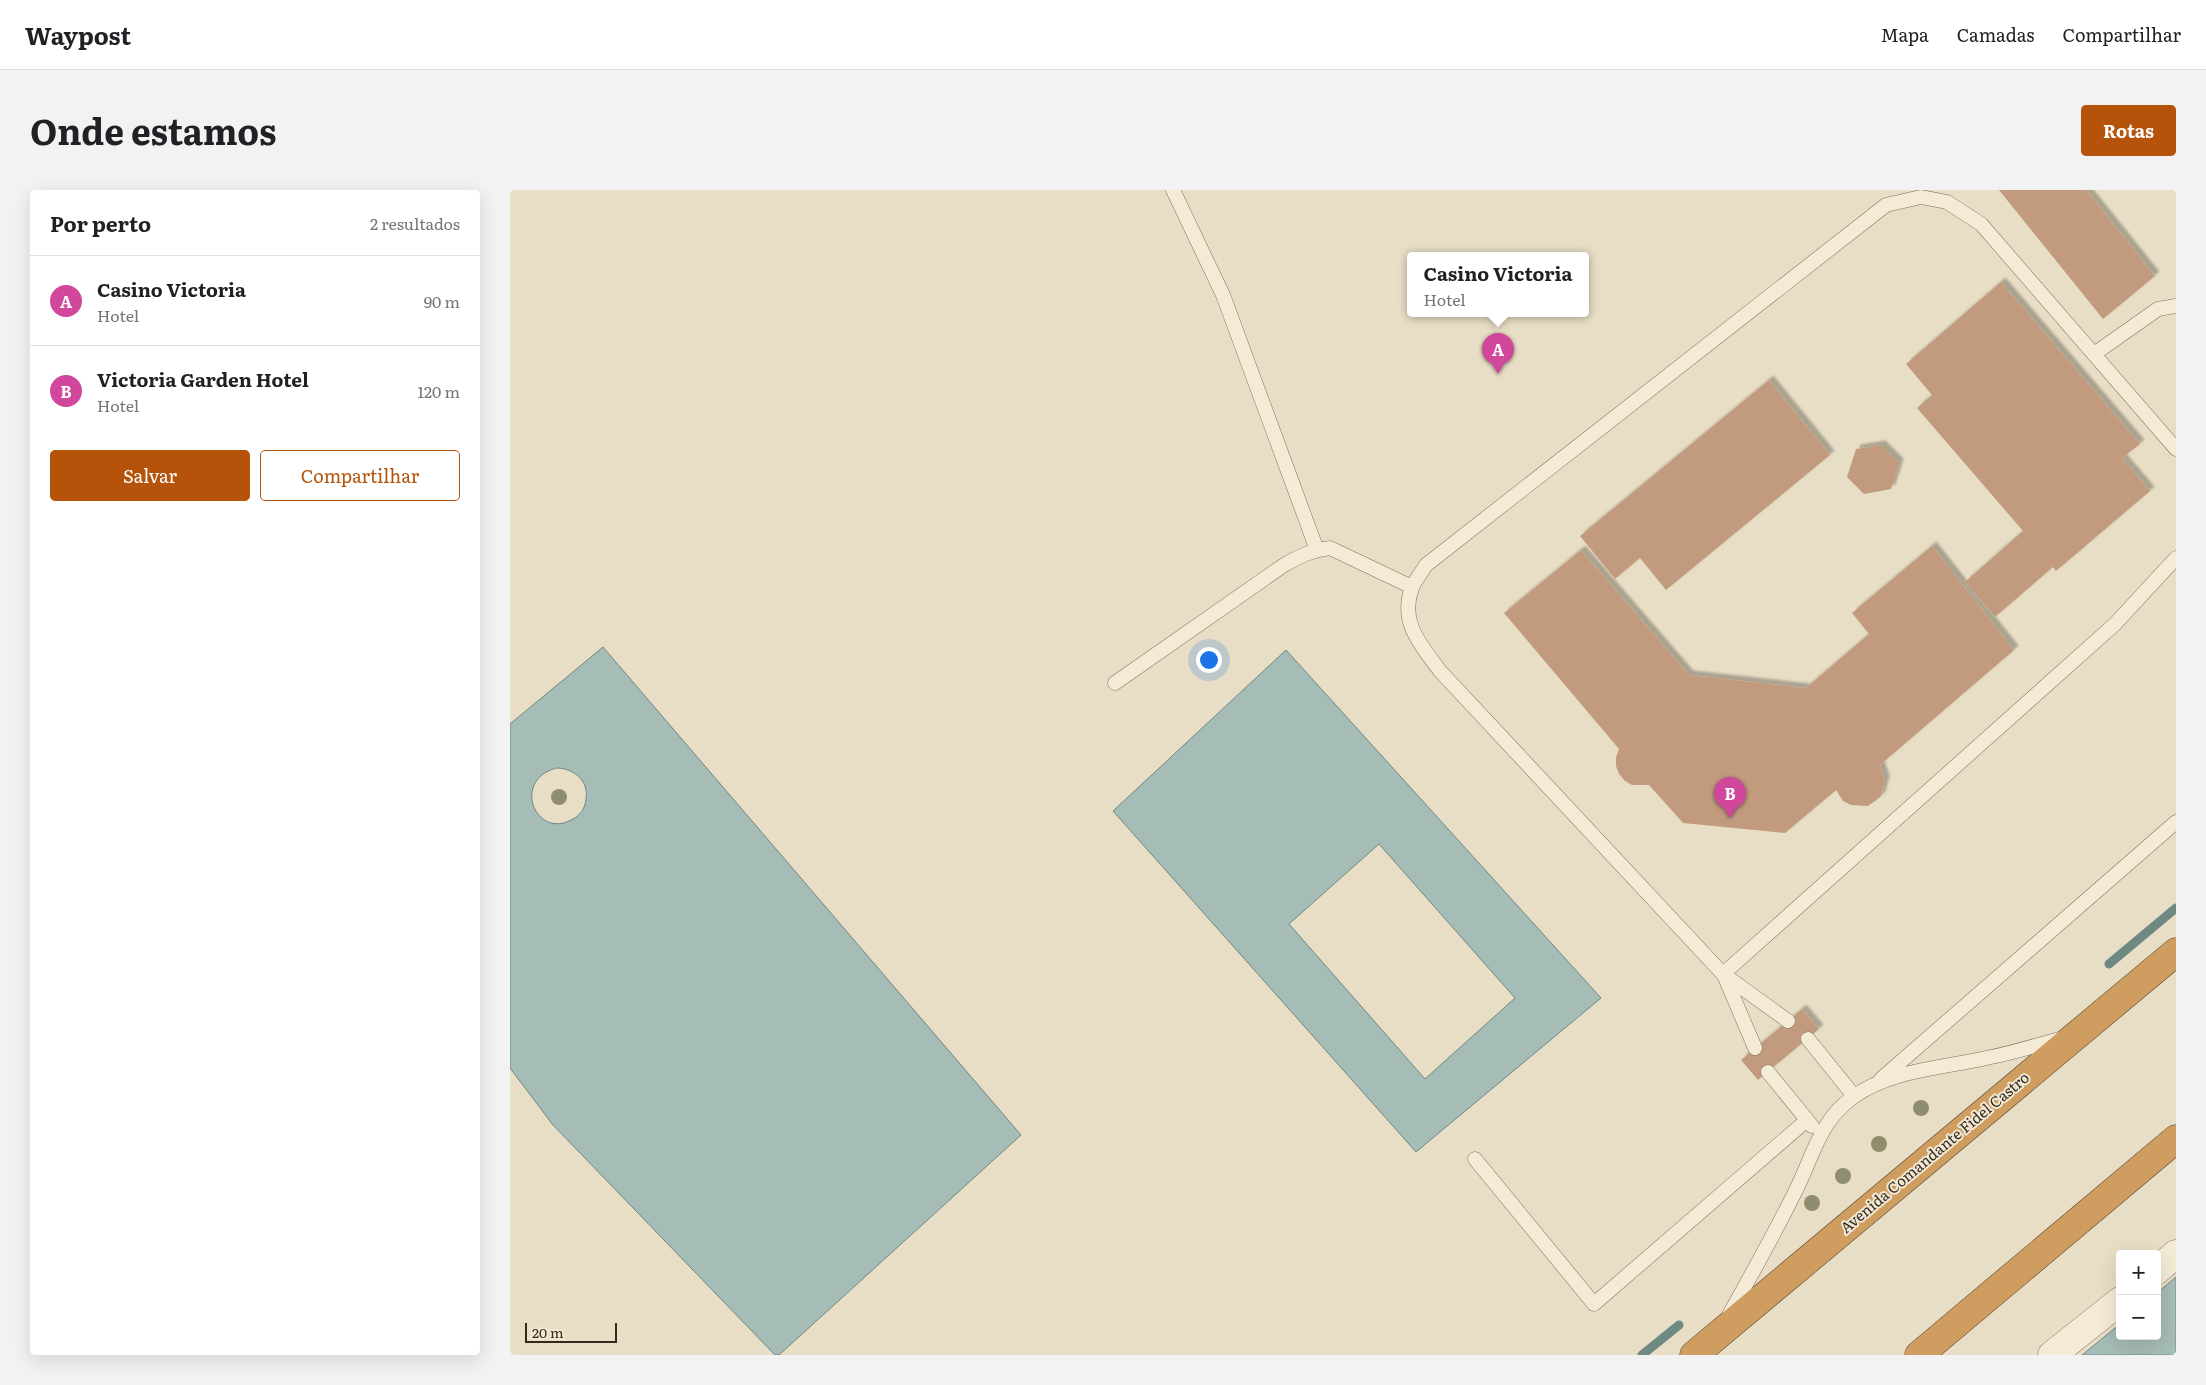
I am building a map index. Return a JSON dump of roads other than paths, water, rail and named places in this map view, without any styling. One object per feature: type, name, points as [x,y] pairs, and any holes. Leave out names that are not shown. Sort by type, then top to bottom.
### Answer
[{"type":"highway","name":"Avenida Comandante Fidel Castro","points":[[1694,1355],[2176,952]]},
{"type":"highway","points":[[1919,1355],[2176,1139]]},
{"type":"street","points":[[2161,1267],[2176,1254]]},
{"type":"street","points":[[2052,1355],[2116,1304]]},
{"type":"lane","points":[[1173,190],[1223,295],[1317,550]]},
{"type":"lane","points":[[1788,1021],[1723,974],[1440,671],[1415,638],[1406,612],[1412,587],[1426,565],[1886,205],[1921,197],[1946,202],[1981,224],[2176,448]]},
{"type":"lane","points":[[2094,354],[2158,309],[2176,306]]},
{"type":"lane","points":[[1115,683],[1284,565],[1304,554],[1330,548],[1412,587]]},
{"type":"lane","points":[[1723,974],[2115,624],[2176,558]]},
{"type":"lane","points":[[1874,1085],[2176,822]]},
{"type":"lane","points":[[1723,974],[1755,1048]]},
{"type":"lane","points":[[1719,1334],[1797,1189],[1819,1136],[1832,1114],[1854,1096],[1874,1085],[1913,1072],[1991,1057],[2077,1034]]},
{"type":"lane","points":[[1808,1039],[1854,1096]]},
{"type":"lane","points":[[1768,1072],[1819,1136]]},
{"type":"lane","points":[[1475,1159],[1594,1304],[1807,1120]]},
{"type":"water","points":[[603,647],[1021,1135],[779,1355],[775,1355],[553,1125],[510,1068],[510,724]],"holes":[[[556,768],[578,776],[585,786],[586,799],[583,809],[577,816],[558,824],[548,822],[539,815],[534,806],[532,795],[534,784],[542,775]]]},
{"type":"water","points":[[1286,650],[1601,998],[1416,1152],[1113,811]],"holes":[[[1379,844],[1515,998],[1425,1079],[1289,924]]]},
{"type":"water","points":[[2176,1277],[2176,1355],[2082,1355],[2116,1327],[2116,1340],[2161,1340],[2161,1290]]},
{"type":"waterway","points":[[2109,964],[2176,908]]},
{"type":"waterway","points":[[1642,1355],[1679,1325]]},
{"type":"place","name":"Casino Victoria","points":[[1498,374]]},
{"type":"place","name":"Victoria Garden Hotel","points":[[1730,818]]}]
